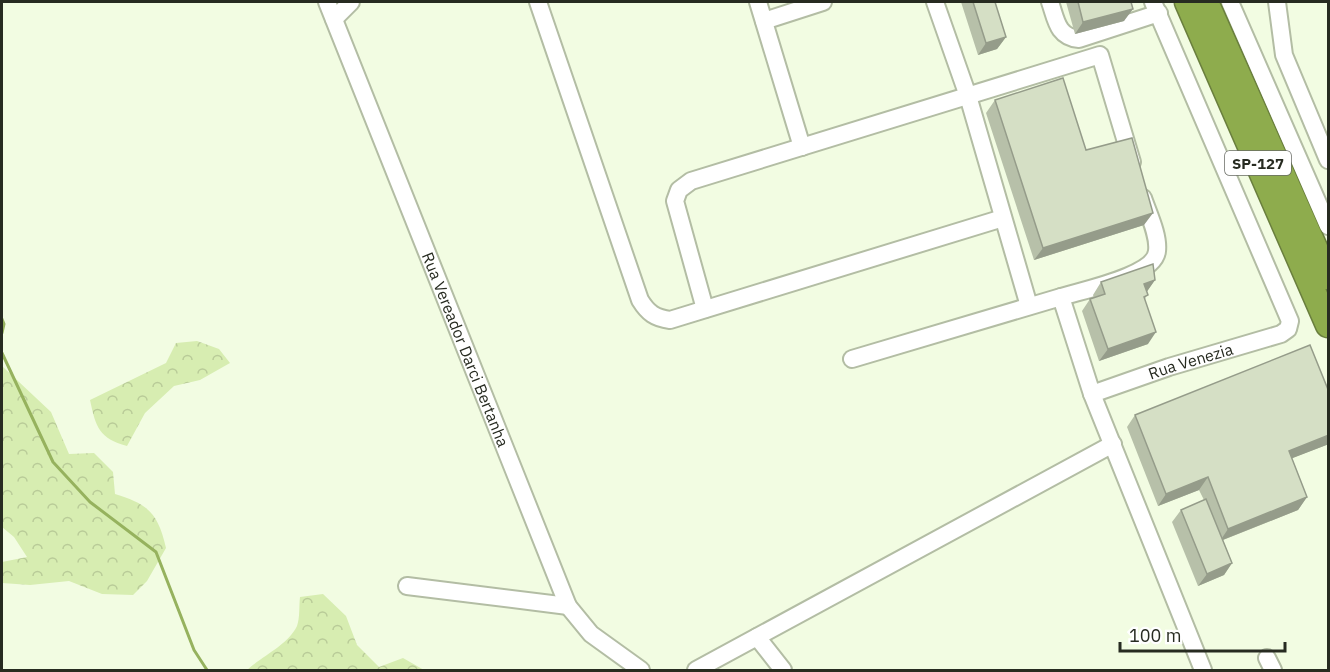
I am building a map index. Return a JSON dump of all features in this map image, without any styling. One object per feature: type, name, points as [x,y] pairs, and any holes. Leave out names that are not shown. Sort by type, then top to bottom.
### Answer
[{"type":"highway","name":"SP-127","points":[[1187,2],[1329,325]]},
{"type":"highway","name":"SP-127","points":[[1206,2],[1329,278]]},
{"type":"street","name":"Rua Vereador Darci Bertanha","points":[[327,2],[568,606],[591,634],[641,670]]},
{"type":"street","points":[[334,19],[351,2]]},
{"type":"street","points":[[538,2],[640,300],[646,310],[657,318],[670,320],[1003,218]]},
{"type":"street","points":[[758,2],[802,147]]},
{"type":"street","points":[[764,21],[823,2]]},
{"type":"street","points":[[934,2],[968,96],[1029,306]]},
{"type":"street","points":[[1050,2],[1060,31],[1070,38],[1079,39],[1156,7]]},
{"type":"street","points":[[1230,2],[1329,226]]},
{"type":"street","points":[[1277,2],[1284,55],[1329,160]]},
{"type":"street","name":"Rua Venezia","points":[[1092,394],[1281,334],[1288,329],[1290,321],[1156,7]]},
{"type":"street","points":[[705,309],[675,201],[679,190],[691,181],[1100,55],[1156,240],[1157,252],[1154,262],[1148,268],[1133,274],[852,359]]},
{"type":"street","points":[[1061,297],[1092,394],[1203,670]]},
{"type":"street","points":[[696,670],[1113,444]]},
{"type":"street","points":[[407,586],[568,606]]},
{"type":"street","points":[[757,637],[783,670]]},
{"type":"green space","points":[[197,341],[219,349],[230,363],[200,380],[174,386],[145,413],[127,446],[110,439],[100,430],[94,418],[90,400],[166,363],[176,343]]},
{"type":"green space","points":[[2,366],[51,412],[69,454],[94,453],[113,472],[115,494],[144,506],[155,518],[166,548],[147,581],[133,595],[102,594],[69,581],[30,585],[2,583],[2,562],[27,557],[14,537],[2,527]]},
{"type":"green space","points":[[323,594],[346,616],[357,645],[379,667],[403,658],[424,670],[247,670],[281,645],[293,633],[298,623],[300,597]]},
{"type":"building","points":[[973,2],[995,2],[1006,37],[986,43]]},
{"type":"building","points":[[1078,2],[1131,2],[1133,9],[1083,22]]},
{"type":"building","points":[[1063,78],[1086,150],[1132,138],[1153,213],[1043,248],[995,100]]},
{"type":"building","points":[[1153,264],[1155,280],[1144,284],[1148,295],[1144,297],[1156,332],[1108,349],[1090,299],[1105,294],[1101,282]]},
{"type":"building","points":[[1310,345],[1329,392],[1329,435],[1289,451],[1307,497],[1228,529],[1208,477],[1166,494],[1135,415]]},
{"type":"building","points":[[1206,499],[1232,563],[1207,574],[1181,510]]},
{"type":"waterway","points":[[2,319],[4,324],[2,333]]},
{"type":"waterway","points":[[2,353],[53,462],[90,502],[156,552],[194,650],[207,670]]}]
